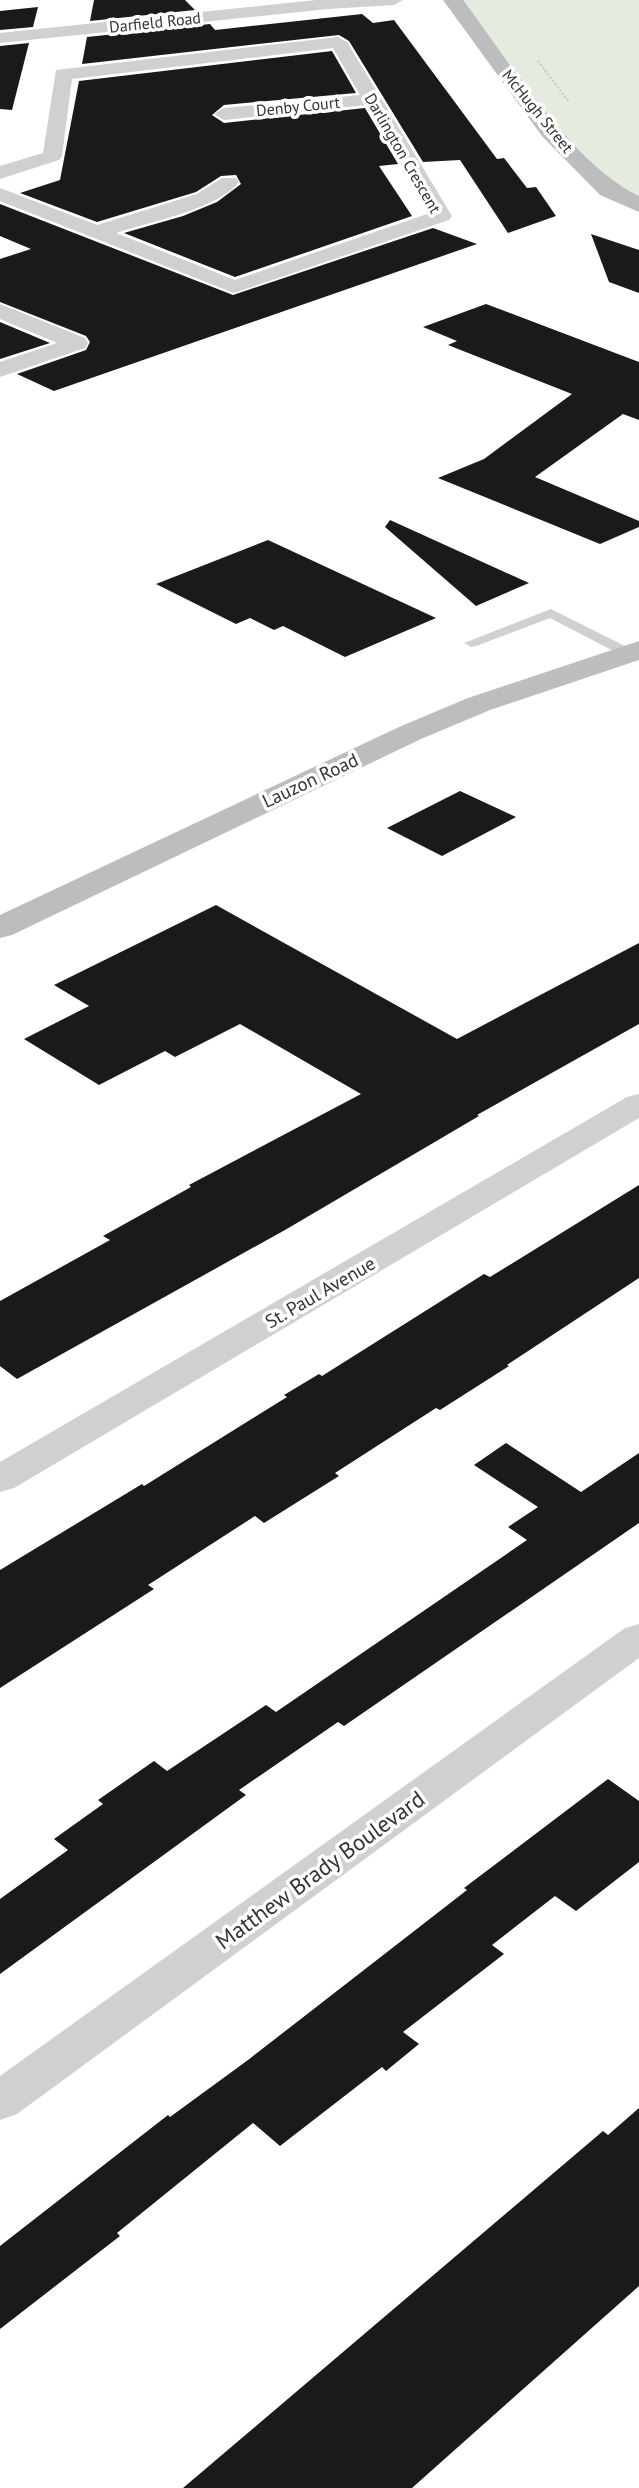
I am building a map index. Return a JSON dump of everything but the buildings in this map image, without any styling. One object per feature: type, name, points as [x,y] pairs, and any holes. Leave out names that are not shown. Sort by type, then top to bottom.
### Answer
[{"type":"main road","name":"McHugh Street","points":[[453,0],[550,131],[608,190],[639,205]]},
{"type":"main road","name":"Lauzon Road","points":[[0,928],[410,733],[479,704],[637,654]]},
{"type":"street","name":"Darfield Road","points":[[0,38],[327,4],[394,0]]},
{"type":"street","name":"Darlington Crescent","points":[[0,173],[52,156],[63,74],[338,42],[442,216],[234,287],[100,231],[0,194]]},
{"type":"street","name":"Denby Court","points":[[225,114],[372,99]]},
{"type":"street","points":[[100,231],[204,198],[229,182]]},
{"type":"street","points":[[0,311],[77,343],[0,370]]},
{"type":"street","name":"St. Paul Avenue","points":[[0,1479],[639,1104]]},
{"type":"street","name":"Matthew Brady Boulevard","points":[[0,2101],[639,1638]]},
{"type":"lane","points":[[471,643],[551,612],[637,654]]},
{"type":"path","points":[[533,56],[576,110]]},
{"type":"shaded area","points":[[453,0],[639,0],[639,205],[608,190]]}]
